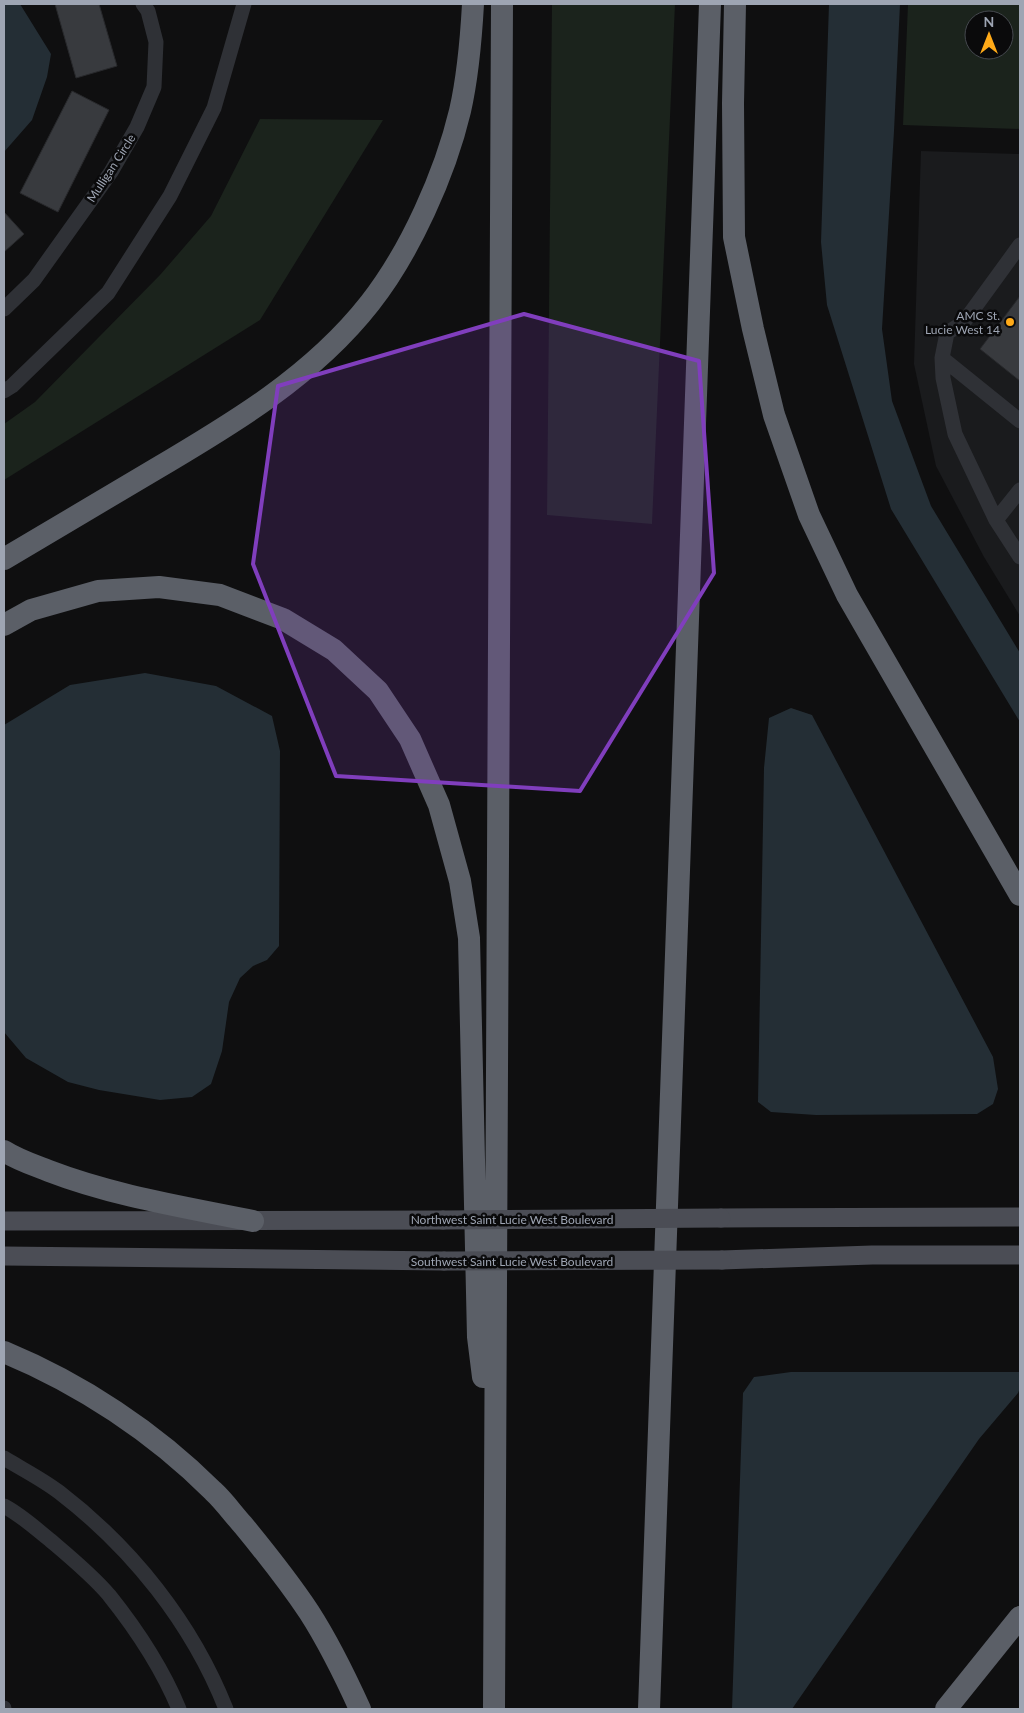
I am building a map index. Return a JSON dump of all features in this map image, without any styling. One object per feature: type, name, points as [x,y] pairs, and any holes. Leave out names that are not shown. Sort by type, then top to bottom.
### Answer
[{"type":"highway","points":[[4,559],[256,407],[294,379],[336,340],[370,303],[406,248],[441,174],[460,111],[469,56],[473,4]]},
{"type":"highway","points":[[494,1709],[502,4]]},
{"type":"highway","points":[[649,1709],[710,4]]},
{"type":"highway","points":[[735,4],[733,103],[734,237],[753,329],[774,415],[809,515],[847,595],[1020,895]]},
{"type":"highway","points":[[4,625],[31,610],[98,591],[159,587],[220,595],[282,619],[334,650],[378,691],[410,739],[439,805],[460,881],[469,938],[478,1338],[495,1458]]},
{"type":"highway","points":[[4,1150],[13,1157],[75,1181],[159,1202],[253,1221]]},
{"type":"highway","points":[[4,1352],[86,1393],[151,1436],[214,1491],[267,1554],[309,1613],[345,1677],[360,1709]]},
{"type":"highway","points":[[946,1709],[1020,1617]]},
{"type":"main road","name":"Northwest Saint Lucie West Boulevard","points":[[4,1221],[1020,1217]]},
{"type":"main road","name":"Southwest Saint Lucie West Boulevard","points":[[4,1256],[444,1261],[722,1260],[872,1255],[1020,1255]]},
{"type":"street","name":"Mulligan Circle","points":[[4,309],[34,280],[111,172],[137,127],[154,87],[156,42],[148,11],[143,4]]},
{"type":"street","points":[[4,391],[12,386],[108,293],[170,196],[214,108],[244,4]]},
{"type":"street","points":[[1020,245],[964,322],[947,333],[942,358],[943,378],[955,434],[996,520],[1020,558]]},
{"type":"street","points":[[942,358],[1020,421]]},
{"type":"street","points":[[996,520],[1020,490]]},
{"type":"street","points":[[4,1458],[58,1491],[109,1534],[148,1577],[186,1630],[216,1682],[226,1709]]},
{"type":"street","points":[[4,1506],[18,1514],[66,1554],[108,1594],[143,1640],[170,1686],[179,1709]]},
{"type":"highlighted area","points":[[524,314],[699,361],[714,573],[580,791],[336,776],[253,564],[278,386]]},
{"type":"shaded area","points":[[4,4],[20,4],[51,54],[47,77],[32,120],[4,152]]},
{"type":"shaded area","points":[[552,4],[675,4],[652,524],[547,515]]},
{"type":"shaded area","points":[[829,4],[900,4],[882,329],[892,401],[931,506],[1020,653],[1020,722],[891,509],[827,305],[821,242]]},
{"type":"shaded area","points":[[908,4],[1020,4],[1020,129],[903,125]]},
{"type":"shaded area","points":[[260,119],[383,120],[260,320],[4,480],[4,424],[35,402],[160,275],[211,216]]},
{"type":"shaded area","points":[[921,151],[1020,154],[1020,616],[984,557],[936,466],[914,364]]},
{"type":"shaded area","points":[[145,673],[216,686],[272,716],[280,751],[279,946],[267,960],[253,966],[240,978],[229,1002],[222,1051],[211,1084],[192,1097],[160,1100],[99,1090],[68,1082],[26,1058],[4,1032],[4,725],[70,685]]},
{"type":"shaded area","points":[[791,708],[812,715],[993,1057],[998,1089],[993,1104],[977,1114],[816,1115],[771,1112],[758,1102],[764,768],[769,718]]},
{"type":"shaded area","points":[[791,1372],[1020,1372],[1020,1388],[1018,1393],[979,1439],[792,1709],[732,1709],[743,1393],[754,1377]]},
{"type":"building","points":[[55,4],[99,4],[117,66],[76,78]]},
{"type":"building","points":[[72,91],[109,110],[58,212],[20,193]]},
{"type":"building","points":[[4,212],[24,234],[4,252]]},
{"type":"building","name":"AMC St. Lucie West 14","points":[[1020,296],[1020,381],[980,349]]},
{"type":"place","name":"AMC St. Lucie West 14","points":[[1010,322]]}]
